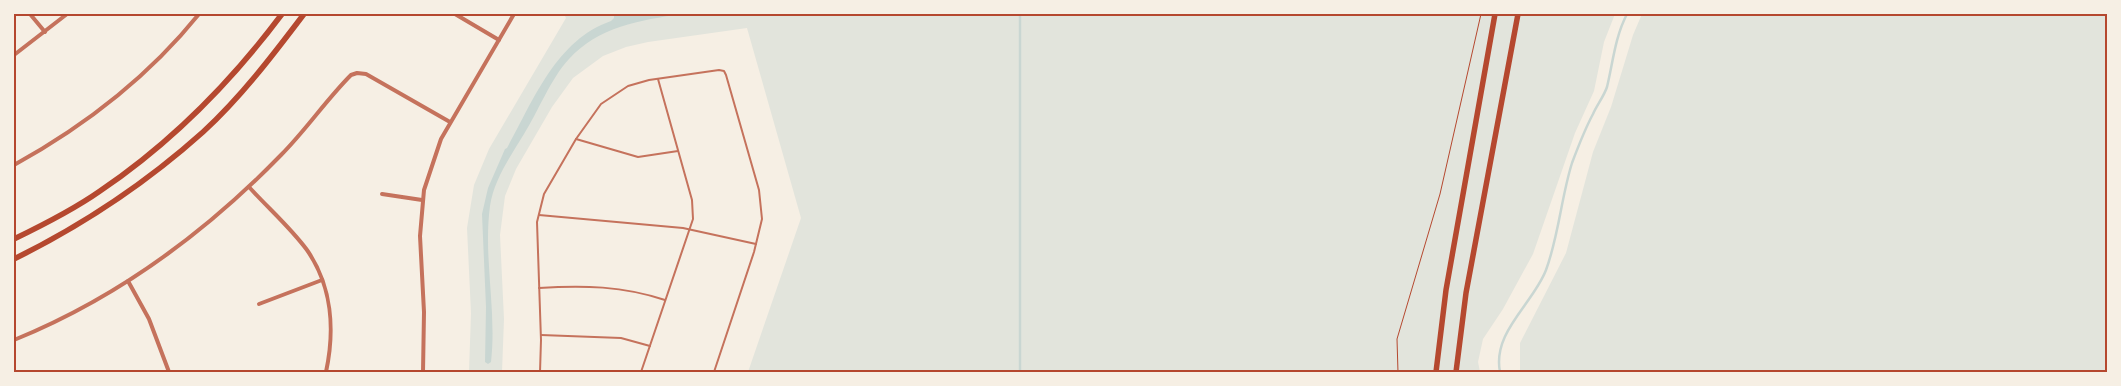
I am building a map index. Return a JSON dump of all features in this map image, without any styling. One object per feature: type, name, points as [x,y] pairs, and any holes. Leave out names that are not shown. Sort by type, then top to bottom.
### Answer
[{"type":"main road","points":[[14,239],[56,218],[100,191],[178,130],[255,50],[282,14]]},
{"type":"main road","points":[[14,259],[93,216],[137,187],[204,131],[270,58],[304,14]]},
{"type":"main road","points":[[1436,372],[1446,290],[1495,14]]},
{"type":"main road","points":[[1456,372],[1469,273],[1518,14]]},
{"type":"street","points":[[30,14],[45,32]]},
{"type":"street","points":[[14,55],[67,14]]},
{"type":"street","points":[[14,165],[60,137],[117,95],[170,46],[199,14]]},
{"type":"street","points":[[455,14],[499,40]]},
{"type":"street","points":[[423,372],[424,328],[420,236],[422,200],[434,156],[450,122],[514,14]]},
{"type":"street","points":[[14,340],[69,314],[128,281],[193,236],[249,187],[302,133],[346,80],[357,73],[366,74],[450,122]]},
{"type":"street","points":[[249,187],[306,250],[322,280],[330,307],[331,324],[330,353],[326,372]]},
{"type":"street","points":[[382,194],[422,200]]},
{"type":"street","points":[[259,304],[322,280]]},
{"type":"street","points":[[128,281],[150,319],[169,372]]},
{"type":"lane","points":[[540,372],[538,215],[544,194],[576,139],[592,113],[609,97],[628,86],[658,79],[719,70],[724,71],[726,75],[762,205],[761,230],[757,244],[714,372]]},
{"type":"lane","points":[[641,372],[693,219],[692,200],[658,79]]},
{"type":"lane","points":[[576,139],[638,157],[678,151]]},
{"type":"lane","points":[[538,215],[635,222],[691,229],[757,244]]},
{"type":"lane","points":[[540,288],[606,287],[641,292],[666,300]]},
{"type":"lane","points":[[541,335],[621,338],[650,346]]},
{"type":"path","points":[[1398,372],[1397,339],[1440,194],[1481,14]]},
{"type":"shaded area","points":[[564,14],[1615,14],[1604,42],[1594,91],[1575,133],[1533,254],[1503,309],[1483,339],[1478,362],[1480,372],[748,372],[801,218],[747,28],[648,42],[626,47],[603,56],[573,78],[552,107],[516,169],[505,196],[500,235],[504,319],[502,372],[469,372],[471,313],[467,228],[474,185],[489,149],[566,18]]},
{"type":"shaded area","points":[[614,14],[682,14],[635,22],[606,32],[580,48],[556,76],[508,160],[492,196],[488,226],[492,342],[491,362],[488,364],[485,362],[486,307],[482,214],[488,188],[505,149],[548,74],[575,42],[592,30],[611,21],[614,18]]},
{"type":"shaded area","points":[[1642,14],[2107,14],[2107,372],[1520,372],[1520,343],[1566,253],[1593,152],[1611,107],[1633,35]]},
{"type":"waterway","points":[[1020,14],[1020,372]]},
{"type":"waterway","points":[[1500,372],[1499,358],[1502,344],[1515,319],[1540,283],[1546,270],[1572,163],[1587,126],[1607,87],[1617,41],[1627,14]]}]
